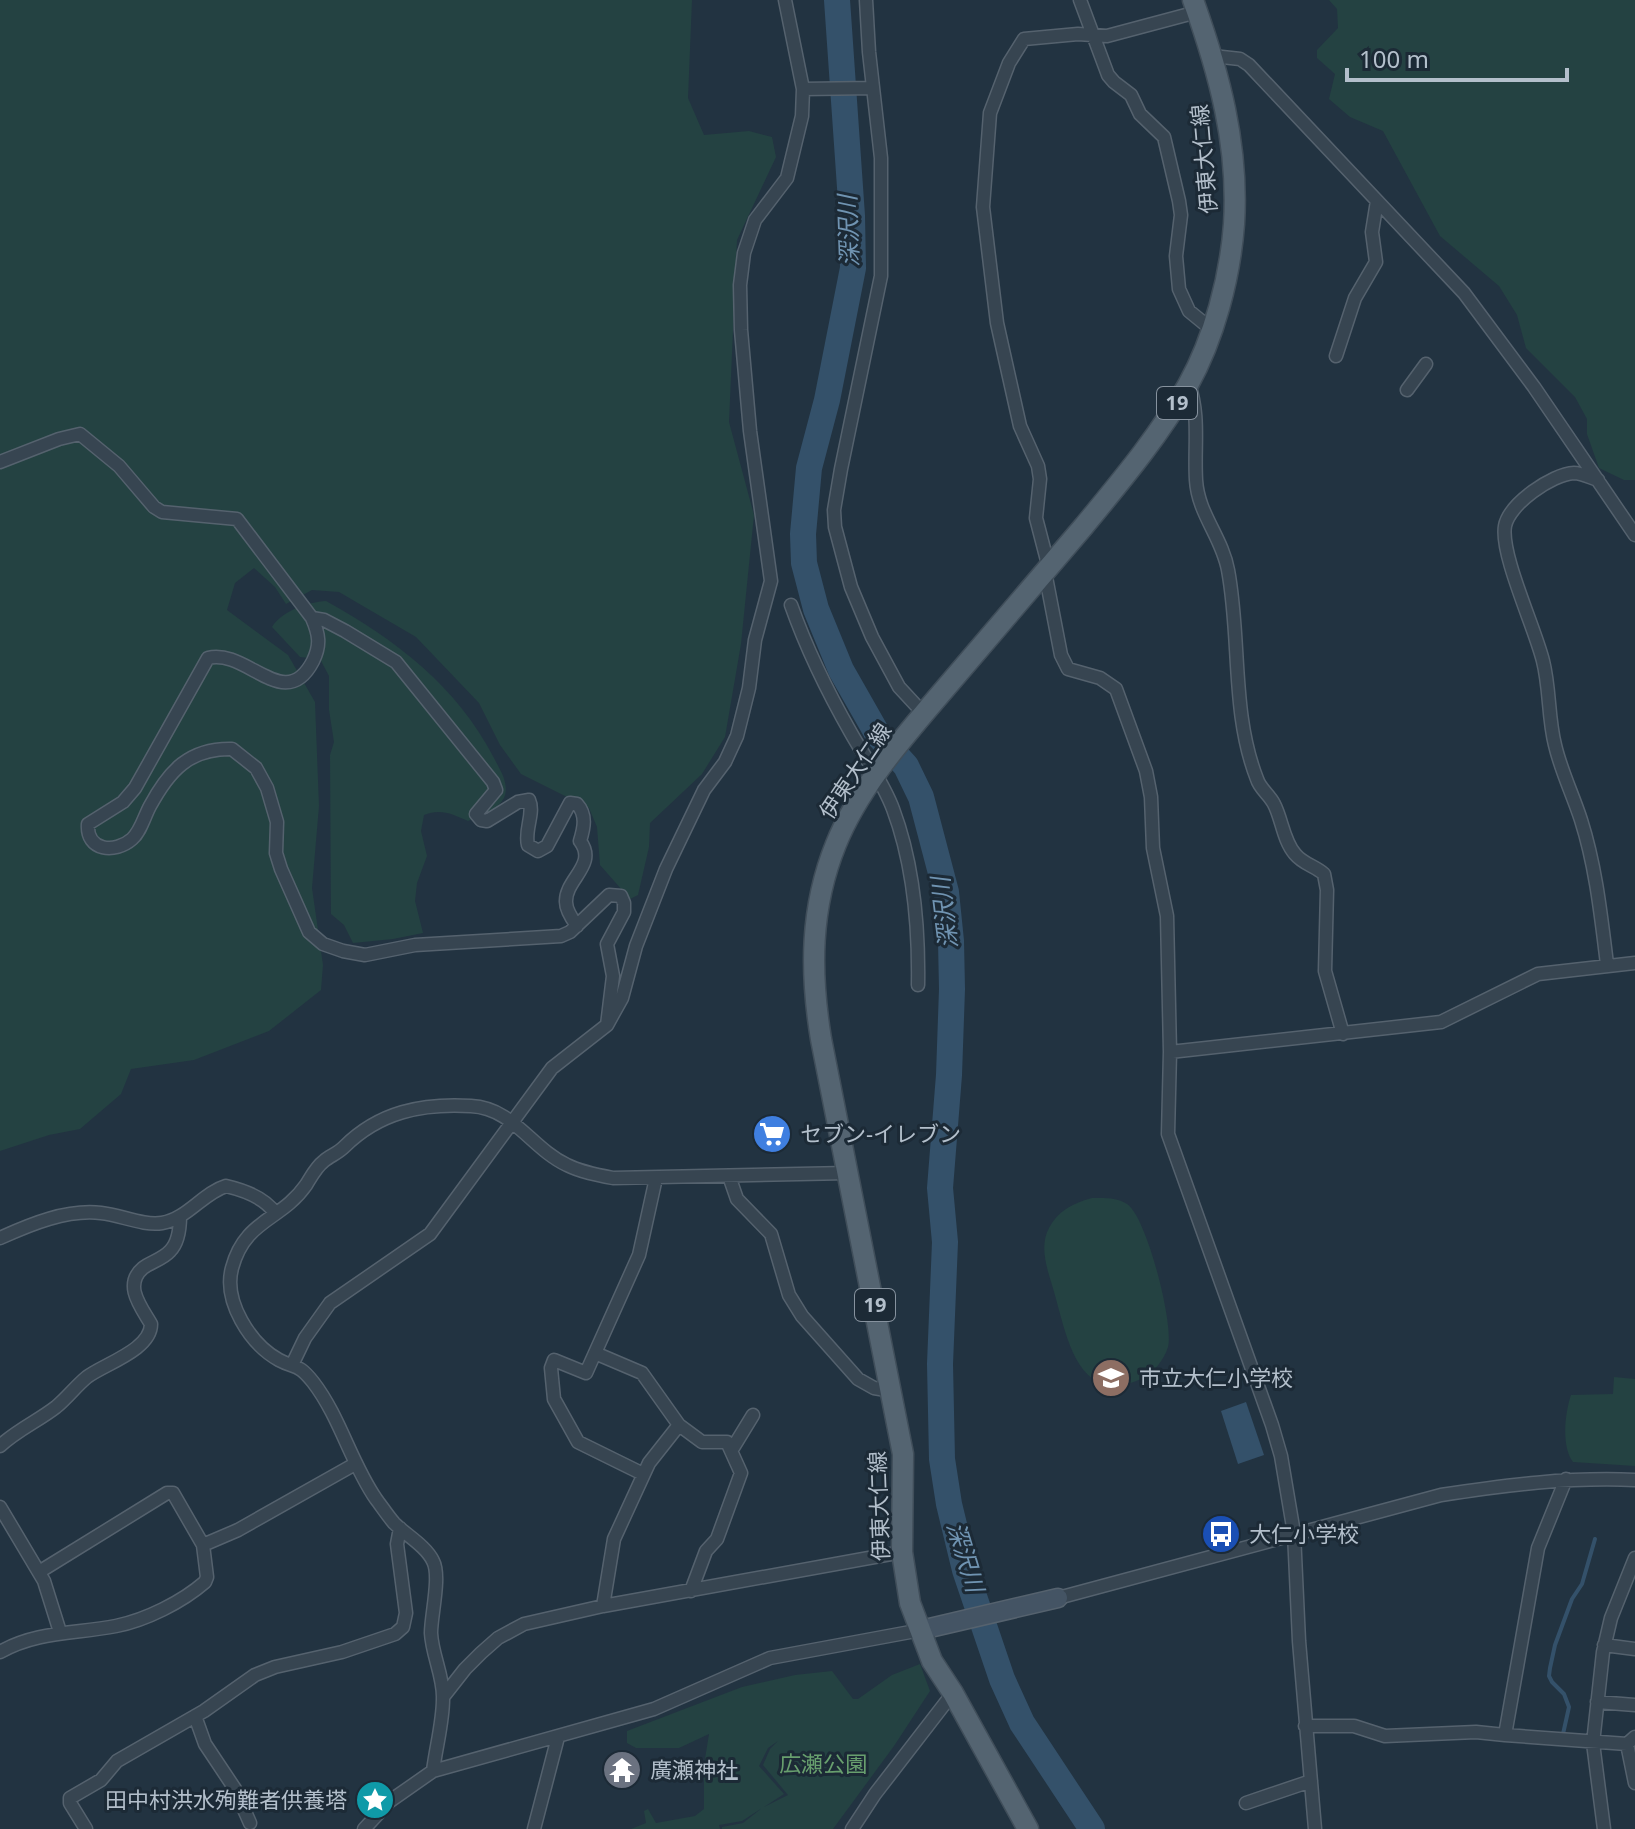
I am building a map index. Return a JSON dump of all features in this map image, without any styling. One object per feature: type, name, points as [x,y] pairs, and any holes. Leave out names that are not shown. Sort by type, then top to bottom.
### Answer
[{"type":"main road","name":"伊東大仁線","points":[[1028,1829],[932,1661],[910,1603],[902,1552],[903,1454],[814,996],[813,941],[822,886],[837,841],[878,774],[918,721],[1143,452],[1189,384],[1211,329],[1227,271],[1234,224],[1235,176],[1231,132],[1213,56],[1195,6]]},
{"type":"street","points":[[293,1363],[305,1338],[330,1303],[430,1234],[552,1068],[607,1025],[622,998],[636,946],[666,869],[704,790],[725,762],[737,736],[749,688],[755,640],[769,593],[770,569],[750,431],[740,285],[744,253],[755,220],[787,178],[808,90],[785,0]]},
{"type":"street","points":[[866,0],[868,88],[881,158],[881,276],[841,469],[834,510],[835,527],[851,587],[872,637],[918,721]]},
{"type":"street","points":[[1080,0],[1114,82],[1131,95],[1140,114],[1164,137],[1181,215],[1176,256],[1179,289],[1189,311],[1211,329]]},
{"type":"street","points":[[1195,6],[1121,33],[1045,35],[1024,39],[1017,47],[993,102],[987,134],[983,207],[994,307],[1020,426],[1038,466],[1040,479],[1036,518],[1061,655],[1068,669],[1100,678],[1116,689],[1146,771],[1151,797],[1153,848],[1167,916],[1170,1144],[1204,1230],[1281,1456],[1294,1533],[1305,1726],[1315,1829]]},
{"type":"street","points":[[1213,56],[1240,59],[1249,65],[1464,293],[1501,339],[1635,535]]},
{"type":"street","points":[[808,90],[868,88]]},
{"type":"street","points":[[1336,356],[1355,298],[1376,262],[1372,232],[1377,201]]},
{"type":"street","points":[[1407,390],[1426,364]]},
{"type":"street","points":[[1189,384],[1197,420],[1198,493],[1208,525],[1221,542],[1230,582],[1241,726],[1256,778],[1275,805],[1291,849],[1297,857],[1324,874],[1327,890],[1325,971],[1343,1034]]},
{"type":"street","points":[[0,462],[80,434],[119,466],[154,507],[162,512],[237,519],[312,618],[319,637],[309,668],[292,682],[278,683],[223,656],[208,658],[135,788],[123,802],[88,824],[87,834],[91,843],[101,848],[114,847],[132,839],[156,795],[182,762],[202,752],[232,749],[256,768],[267,788],[277,822],[276,853],[281,869],[309,932],[323,944],[365,955],[415,945],[561,936],[577,926],[609,895],[621,896],[624,912],[607,944],[613,976],[607,1025]]},
{"type":"street","points":[[1598,480],[1574,473],[1544,485],[1520,501],[1510,514],[1505,524],[1504,539],[1507,556],[1535,630],[1556,750],[1595,871],[1607,964]]},
{"type":"street","points":[[791,605],[819,676],[878,774],[893,809],[905,847],[916,906],[918,985]]},
{"type":"street","points":[[312,618],[324,620],[355,636],[400,666],[493,782],[496,790],[476,814],[481,820],[487,821],[518,802],[529,800],[532,806],[526,837],[528,845],[538,851],[547,846],[570,803],[582,809],[584,819],[580,841],[585,857],[581,872],[565,899],[566,908],[577,926]]},
{"type":"street","points":[[1170,1052],[1441,1022],[1538,974],[1635,963]]},
{"type":"street","points":[[433,1771],[443,1697],[431,1634],[435,1566],[426,1552],[400,1528],[376,1499],[315,1385],[293,1363],[281,1361],[266,1351],[241,1320],[229,1284],[231,1270],[245,1239],[257,1225],[290,1205],[322,1162],[372,1125],[394,1113],[422,1107],[493,1109],[565,1165],[613,1178],[848,1173]]},
{"type":"street","points":[[729,1176],[737,1199],[771,1234],[789,1295],[802,1316],[858,1379],[874,1388],[892,1391]]},
{"type":"street","points":[[643,1474],[578,1442],[554,1399],[551,1368],[554,1360],[586,1373],[639,1255],[656,1178]]},
{"type":"street","points":[[0,1238],[58,1216],[102,1213],[164,1223],[226,1186],[253,1196],[269,1205],[275,1213]]},
{"type":"street","points":[[0,1446],[28,1423],[58,1405],[86,1378],[124,1358],[150,1333],[151,1324],[137,1302],[134,1285],[141,1270],[172,1250],[180,1227],[180,1216]]},
{"type":"street","points":[[595,1353],[642,1373],[679,1425],[702,1442],[727,1442],[741,1473],[717,1539],[706,1551],[691,1591]]},
{"type":"street","points":[[731,1451],[753,1415]]},
{"type":"street","points":[[603,1606],[614,1539],[643,1474],[679,1425]]},
{"type":"street","points":[[203,1545],[238,1530],[355,1464]]},
{"type":"street","points":[[1505,1735],[1538,1548],[1566,1479]]},
{"type":"street","points":[[364,1829],[390,1801],[433,1771],[654,1709],[770,1658],[921,1630],[1058,1598],[1441,1495],[1504,1484],[1566,1479],[1635,1480]]},
{"type":"street","points":[[0,1652],[41,1635],[113,1627],[164,1608],[205,1582],[207,1566],[203,1545],[170,1492],[39,1572]]},
{"type":"street","points":[[0,1507],[39,1572],[60,1632]]},
{"type":"street","points":[[86,1829],[70,1803],[71,1796],[101,1780],[117,1761],[195,1716],[265,1670],[342,1652],[400,1631],[406,1621],[406,1613],[397,1544],[400,1528]]},
{"type":"street","points":[[443,1697],[465,1669],[498,1638],[512,1629],[538,1620],[902,1552]]},
{"type":"street","points":[[1604,1829],[1593,1743],[1597,1702],[1604,1645],[1611,1618],[1635,1558]]},
{"type":"street","points":[[1604,1645],[1635,1649]]},
{"type":"street","points":[[852,1829],[875,1794],[953,1693]]},
{"type":"street","points":[[1597,1702],[1635,1705]]},
{"type":"street","points":[[195,1716],[205,1744],[235,1789],[250,1823]]},
{"type":"street","points":[[1305,1726],[1344,1725],[1365,1728],[1385,1736],[1476,1732],[1593,1743],[1631,1741],[1635,1783]]},
{"type":"street","points":[[534,1829],[558,1737]]},
{"type":"street","points":[[1246,1803],[1311,1781]]},
{"type":"green space","points":[[0,0],[692,0],[688,98],[704,135],[749,131],[772,137],[776,157],[737,240],[729,422],[754,515],[741,644],[725,737],[702,774],[650,823],[649,847],[638,895],[630,899],[600,865],[597,827],[589,808],[521,774],[500,745],[479,703],[416,637],[339,592],[312,590],[286,604],[275,587],[254,568],[235,583],[227,610],[288,655],[315,702],[319,806],[312,888],[323,965],[321,990],[269,1031],[194,1060],[131,1069],[121,1094],[80,1129],[49,1135],[0,1151]]},
{"type":"green space","points":[[1329,0],[1635,0],[1635,480],[1624,480],[1599,468],[1587,434],[1587,419],[1575,397],[1526,348],[1517,315],[1499,286],[1440,236],[1383,131],[1350,117],[1329,99],[1335,74],[1317,58],[1317,50],[1338,28],[1337,9]]},
{"type":"green space","points":[[326,601],[400,648],[443,687],[479,732],[505,782],[506,793],[501,802],[468,821],[441,812],[424,815],[421,831],[427,856],[417,883],[415,901],[423,933],[353,943],[344,925],[331,914],[330,755],[334,742],[329,710],[329,676],[320,659],[300,657],[272,627],[282,616],[296,608]]},
{"type":"green space","points":[[1092,1198],[1119,1200],[1135,1213],[1150,1249],[1167,1317],[1168,1347],[1161,1362],[1145,1377],[1120,1385],[1104,1384],[1090,1377],[1080,1365],[1066,1333],[1045,1255],[1046,1237],[1057,1217],[1072,1205]]},
{"type":"green space","points":[[1614,1377],[1635,1379],[1635,1466],[1573,1462],[1566,1439],[1571,1395],[1613,1394]]},
{"type":"green space","name":"広瀬公園","points":[[920,1664],[930,1691],[833,1829],[722,1829],[743,1823],[761,1809],[742,1821],[719,1825],[720,1829],[631,1829],[646,1823],[644,1811],[648,1809],[656,1823],[695,1816],[704,1809],[704,1765],[709,1734],[679,1748],[636,1748],[627,1743],[627,1731],[742,1687],[795,1675],[832,1671],[853,1699],[858,1699],[892,1675]],"holes":[[[778,1741],[770,1749],[763,1765],[788,1795],[763,1808],[784,1794],[759,1766],[768,1748]]]},
{"type":"water","points":[[1246,1402],[1264,1455],[1238,1464],[1221,1411]]},
{"type":"waterway","name":"深沢川","points":[[837,0],[853,268],[827,400],[809,468],[803,534],[804,563],[816,609],[841,670],[878,735],[906,766],[921,797],[946,892],[952,989],[940,1188],[945,1242],[940,1364],[942,1459],[949,1504],[965,1570],[1002,1679],[1022,1723],[1092,1829]]},
{"type":"waterway","points":[[1563,1734],[1569,1707],[1564,1694],[1549,1676],[1550,1668],[1555,1645],[1572,1599],[1582,1584],[1595,1539]]},
{"type":"place","name":"セブン-イレブン","points":[[772,1134]]},
{"type":"place","name":"市立大仁小学校","points":[[1111,1378]]},
{"type":"place","name":"大仁小学校","points":[[1221,1534]]},
{"type":"place","name":"廣瀬神社","points":[[622,1770]]},
{"type":"place","name":"田中村洪水殉難者供養塔","points":[[375,1800]]}]
